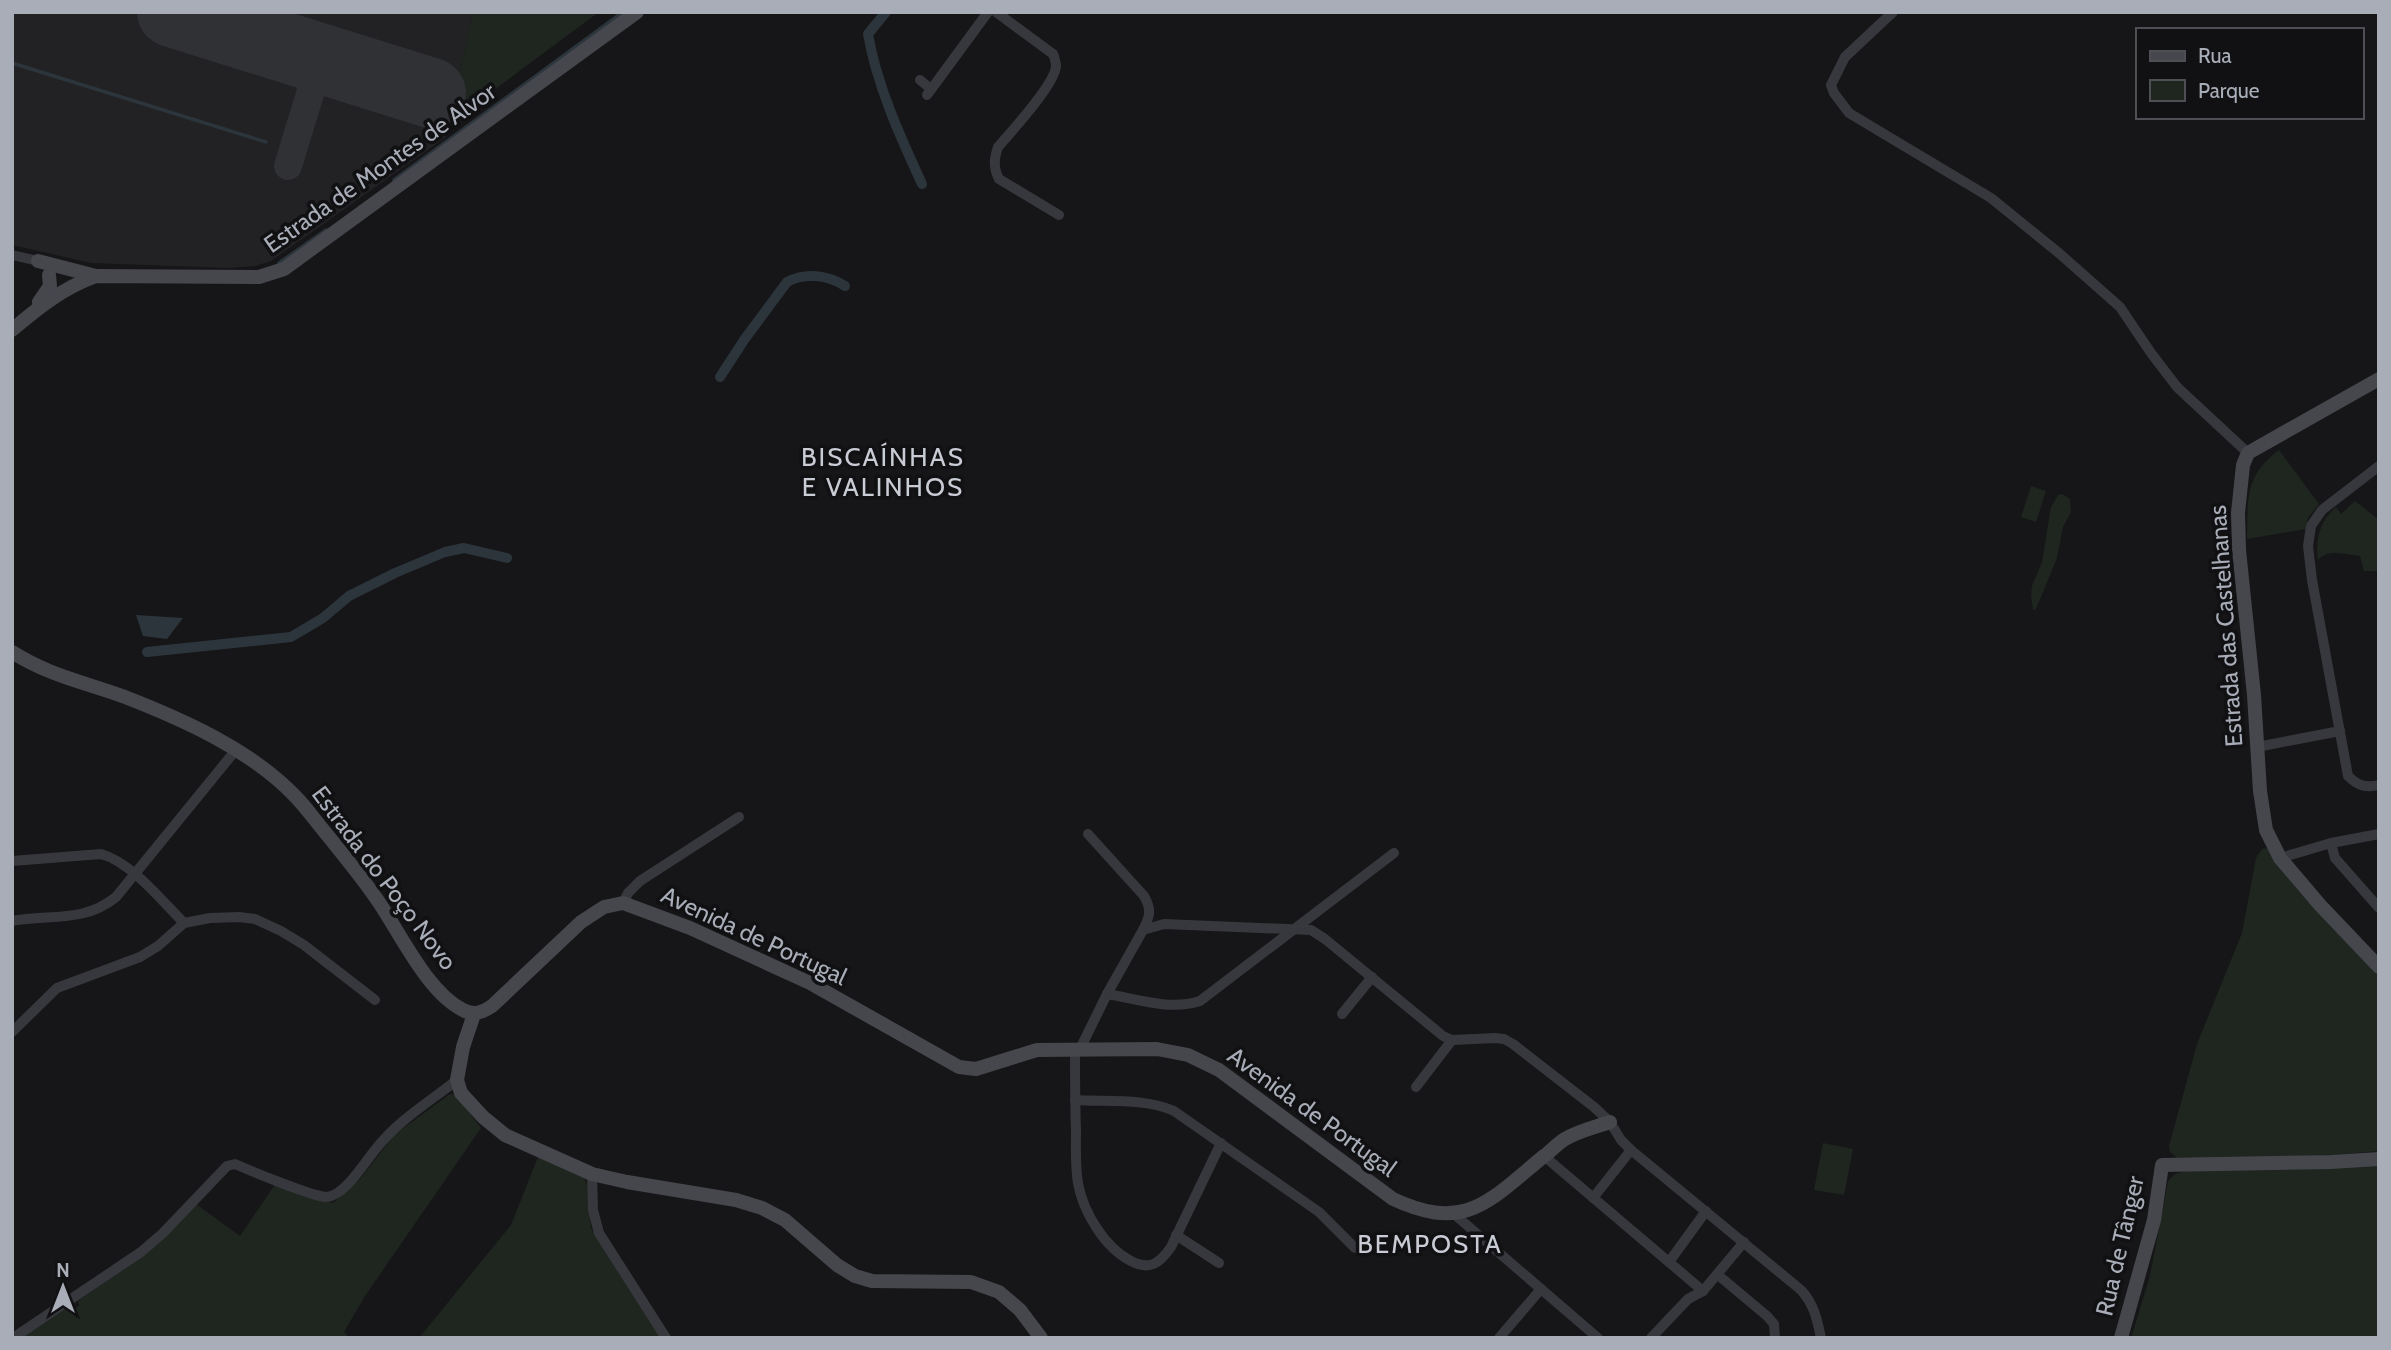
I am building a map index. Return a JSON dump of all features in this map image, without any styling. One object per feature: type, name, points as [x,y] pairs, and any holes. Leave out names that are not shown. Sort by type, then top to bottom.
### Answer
[{"type":"street","name":"Estrada de Montes de Alvor","points":[[12,330],[64,290],[96,276],[259,276],[284,269],[637,12]]},
{"type":"street","points":[[919,80],[929,92],[988,12]]},
{"type":"street","points":[[996,12],[1053,54],[1056,64],[1047,86],[998,147],[994,159],[995,171],[999,179],[1059,215]]},
{"type":"street","points":[[1893,12],[1845,57],[1831,85],[1849,113],[1991,198],[2060,254],[2120,307],[2178,387],[2248,453],[2379,379]]},
{"type":"street","points":[[12,255],[38,261],[52,270],[96,276]]},
{"type":"street","points":[[52,270],[64,290]]},
{"type":"street","points":[[30,315],[50,286],[52,270]]},
{"type":"street","name":"Estrada das Castelhanas","points":[[2248,453],[2243,465],[2238,513],[2239,550],[2266,830],[2280,858]]},
{"type":"street","points":[[2379,466],[2322,510],[2311,526],[2308,546],[2348,776],[2355,783],[2367,787],[2379,785]]},
{"type":"street","name":"Estrada do Poço Novo","points":[[12,652],[56,676],[123,697],[186,723],[264,769],[294,795],[376,897],[431,981],[454,1004],[474,1014]]},
{"type":"street","points":[[2257,747],[2340,731]]},
{"type":"street","points":[[12,921],[88,914],[101,909],[116,897],[135,875],[235,751]]},
{"type":"street","points":[[739,817],[640,881],[628,893],[623,903],[604,907],[580,922],[492,1006],[484,1012],[474,1014],[463,1047],[457,1080],[461,1093],[483,1117],[505,1135],[592,1174],[736,1200],[762,1208],[785,1220],[837,1265],[855,1276],[872,1281],[971,1282],[999,1292],[1020,1310],[1041,1338]]},
{"type":"street","points":[[1088,834],[1150,905],[1150,914],[1143,930],[1078,1049],[1075,1100],[1078,1184],[1085,1208],[1100,1232],[1119,1254],[1134,1263],[1150,1265],[1162,1260],[1221,1143]]},
{"type":"street","points":[[2379,834],[2331,843],[2280,858],[2379,967]]},
{"type":"street","points":[[2331,843],[2335,858],[2379,908]]},
{"type":"street","points":[[1107,994],[1168,1005],[1185,1006],[1200,1001],[1394,853]]},
{"type":"street","points":[[12,861],[101,854],[116,860],[135,875],[184,923]]},
{"type":"street","name":"Avenida de Portugal","points":[[623,903],[690,928],[798,977],[959,1067],[976,1069],[1037,1050],[1157,1049],[1204,1061],[1393,1199],[1434,1213],[1454,1214],[1472,1210],[1489,1200],[1565,1139],[1610,1122]]},
{"type":"street","points":[[12,1032],[57,988],[140,957],[158,946],[184,923],[210,918],[255,919],[281,931],[304,945],[375,1000]]},
{"type":"street","points":[[1143,930],[1164,924],[1311,930],[1372,976],[1443,1036],[1452,1040],[1504,1039],[1555,1075],[1610,1122],[1631,1150],[1744,1242],[1811,1301],[1821,1338]]},
{"type":"street","points":[[1342,1014],[1372,976]]},
{"type":"street","points":[[1416,1087],[1452,1040]]},
{"type":"street","points":[[13,1338],[141,1252],[163,1233],[227,1166],[235,1164],[316,1195],[331,1196],[344,1188],[383,1139],[457,1080]]},
{"type":"street","points":[[1075,1100],[1162,1105],[1174,1111],[1319,1212],[1355,1248]]},
{"type":"street","points":[[1593,1198],[1631,1150]]},
{"type":"street","points":[[1544,1156],[1703,1291]]},
{"type":"street","name":"Rua de Tânger","points":[[2121,1338],[2154,1220],[2162,1165],[2379,1159]]},
{"type":"street","points":[[592,1174],[593,1210],[599,1233],[666,1338]]},
{"type":"street","points":[[1670,1262],[1706,1211]]},
{"type":"street","points":[[1454,1214],[1598,1338]]},
{"type":"street","points":[[1176,1235],[1219,1263]]},
{"type":"street","points":[[1651,1338],[1688,1299],[1703,1291],[1744,1242]]},
{"type":"street","points":[[1718,1275],[1767,1316],[1774,1324],[1775,1338]]},
{"type":"street","points":[[1499,1338],[1541,1289]]},
{"type":"shaded area","points":[[12,12],[473,12],[446,137],[271,261],[255,266],[228,268],[91,263],[12,245]]},
{"type":"shaded area","points":[[136,615],[183,618],[167,639],[143,636]]},
{"type":"green space","points":[[473,12],[599,12],[464,112],[451,112]]},
{"type":"green space","points":[[2279,450],[2319,504],[2308,518],[2306,529],[2247,539],[2250,489],[2259,469]]},
{"type":"green space","points":[[2031,486],[2046,491],[2036,522],[2021,517]]},
{"type":"green space","points":[[2062,494],[2070,499],[2071,512],[2063,527],[2057,558],[2036,609],[2033,610],[2032,586],[2042,562],[2051,507],[2058,495]]},
{"type":"green space","points":[[2355,501],[2379,520],[2379,571],[2364,571],[2360,556],[2332,553],[2318,560],[2317,545],[2322,524],[2336,507],[2341,514]]},
{"type":"green space","points":[[2268,848],[2313,907],[2379,976],[2379,1151],[2178,1159],[2170,1152],[2169,1146],[2197,1044],[2242,933],[2256,858],[2262,849]]},
{"type":"green space","points":[[450,1094],[455,1094],[481,1128],[365,1296],[344,1332],[350,1338],[20,1338],[70,1305],[73,1309],[79,1306],[78,1301],[152,1248],[196,1204],[240,1236],[276,1183],[333,1203],[361,1178],[394,1135]]},
{"type":"green space","points":[[1823,1143],[1853,1149],[1844,1195],[1814,1190]]},
{"type":"green space","points":[[538,1157],[584,1178],[588,1187],[591,1228],[661,1338],[419,1338],[511,1225]]},
{"type":"green space","points":[[2379,1164],[2379,1338],[2131,1338],[2150,1276],[2168,1181],[2175,1174],[2189,1170]]},
{"type":"waterway","points":[[394,180],[623,12]]},
{"type":"waterway","points":[[886,12],[868,34],[877,73],[890,110],[922,184]]},
{"type":"waterway","points":[[12,63],[266,142]]},
{"type":"waterway","points":[[279,263],[326,230]]},
{"type":"waterway","points":[[720,377],[787,282],[816,276],[845,286]]},
{"type":"waterway","points":[[147,652],[291,637],[323,618],[349,596],[445,552],[464,548],[507,558]]},
{"type":"taxiway","points":[[288,166],[317,71],[316,62],[309,55]]},
{"type":"runway","points":[[172,12],[431,93]]},
{"type":"district","name":"BISCAÍNHAS E VALINHOS","points":[[883,472]]},
{"type":"district","name":"BEMPOSTA","points":[[1430,1244]]}]
